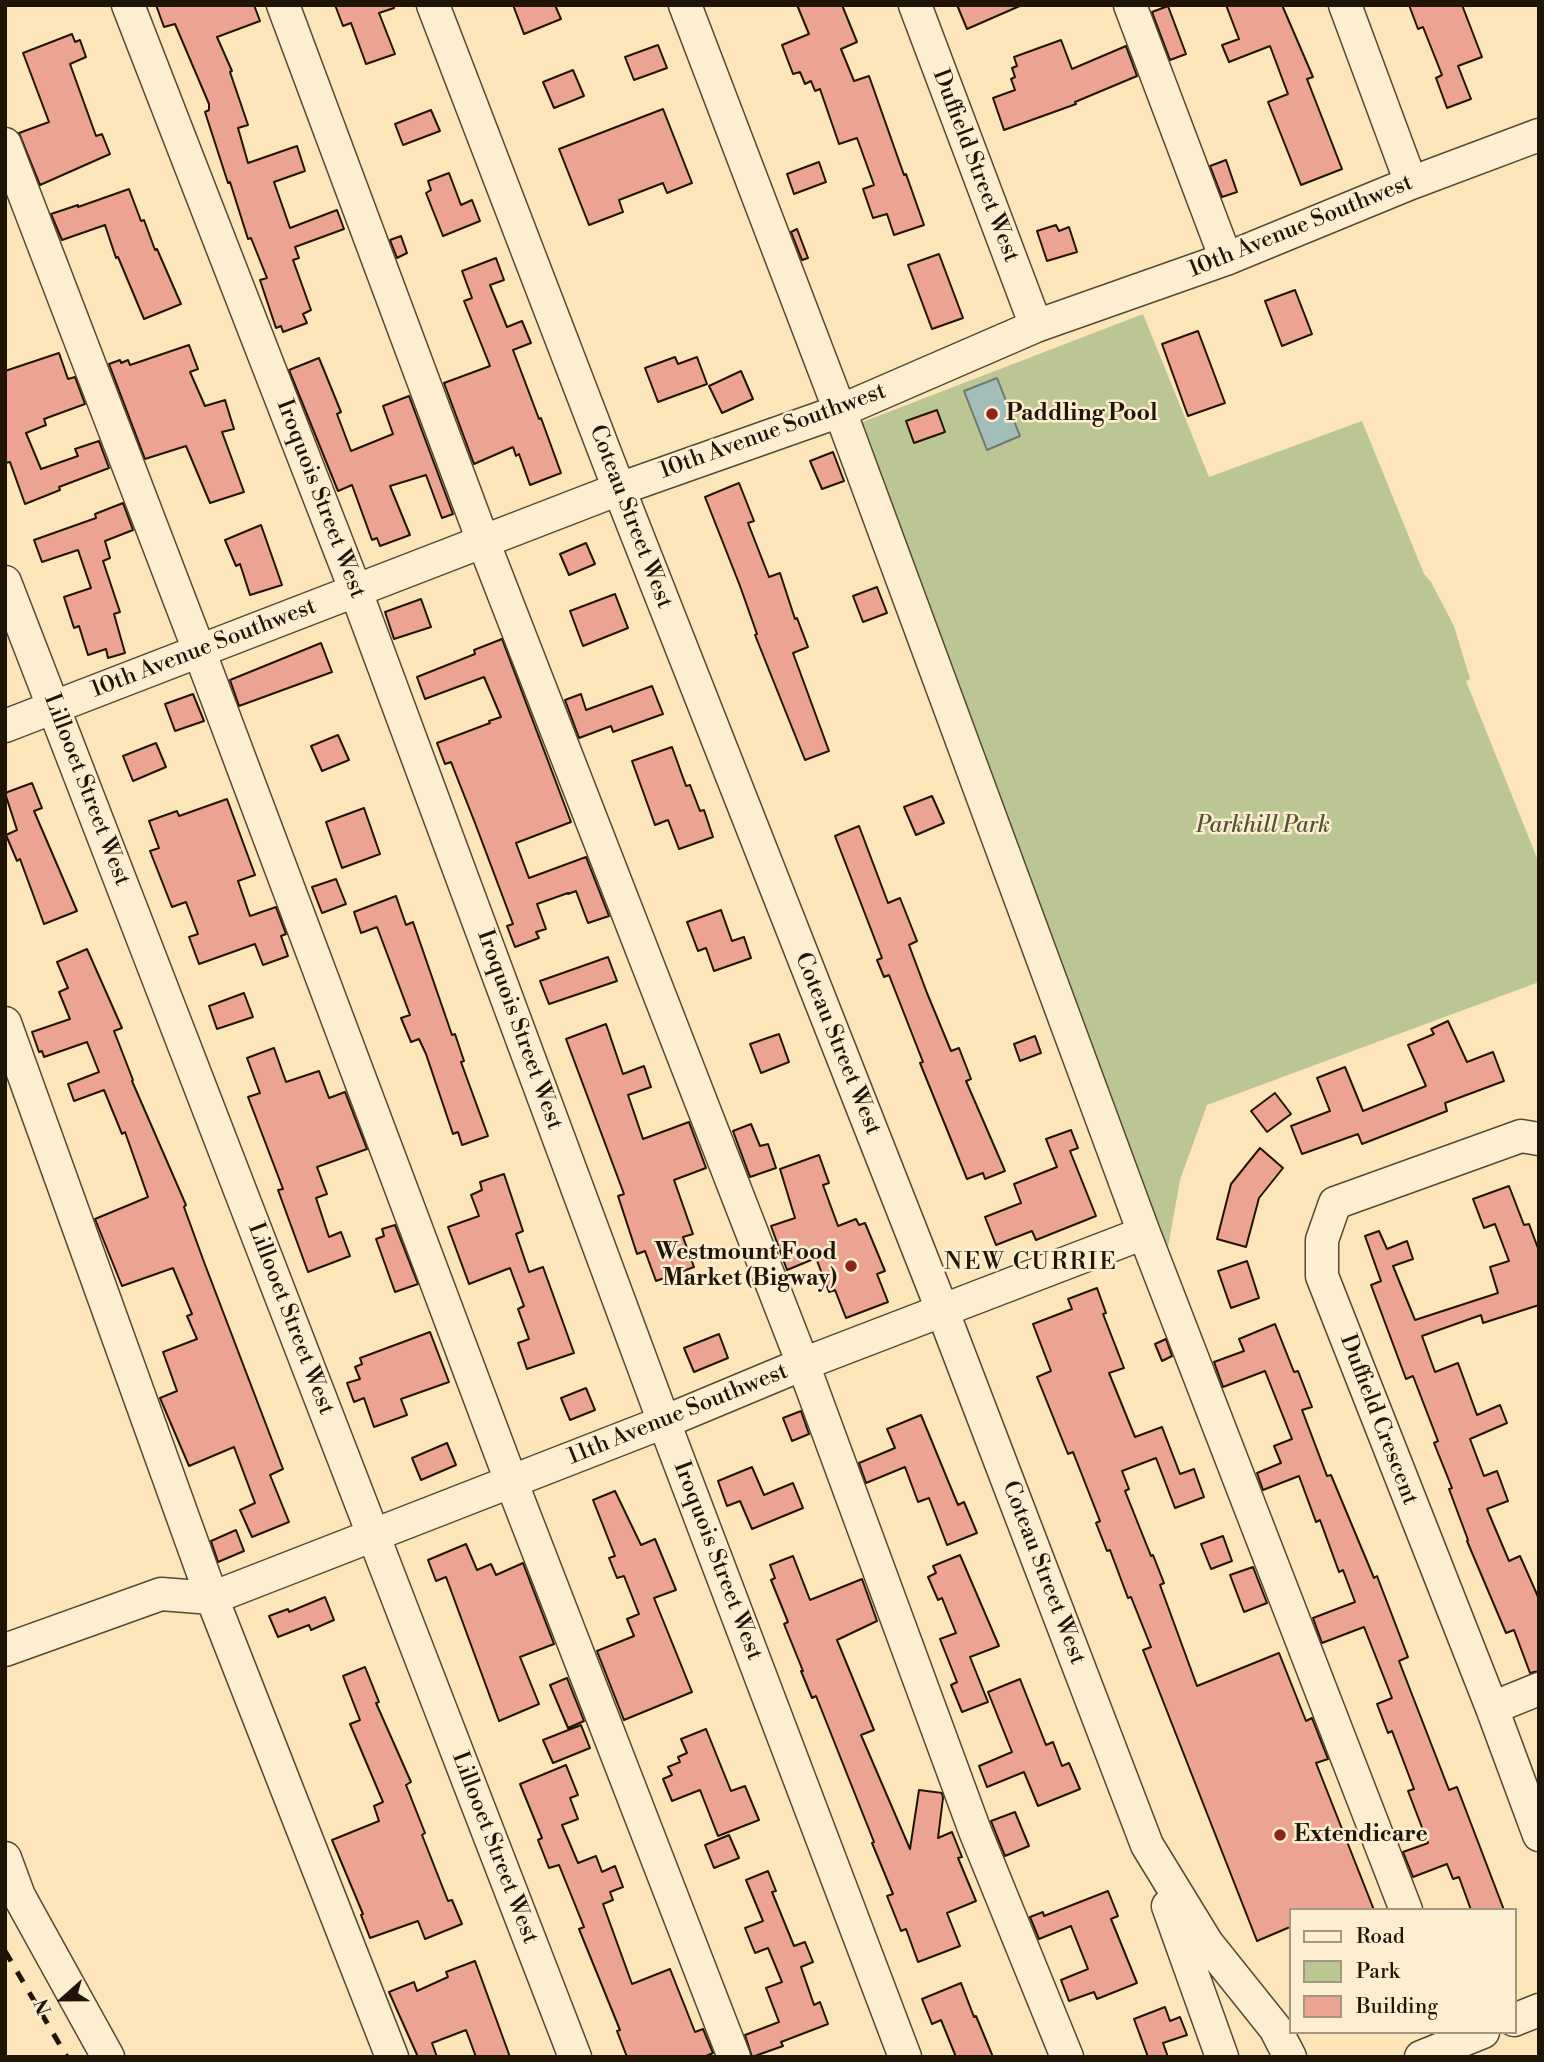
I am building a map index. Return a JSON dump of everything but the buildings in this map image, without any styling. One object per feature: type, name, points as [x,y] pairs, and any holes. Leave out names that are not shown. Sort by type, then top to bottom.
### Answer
[{"type":"street","name":"Iroquois Street West","points":[[128,5],[355,589],[664,1422],[905,2057]]},
{"type":"street","points":[[283,5],[484,541],[803,1364],[975,1831],[1067,2057]]},
{"type":"street","name":"Coteau Street West","points":[[433,5],[619,489],[943,1312],[1147,1845],[1207,1943],[1275,2028],[1290,2057]]},
{"type":"street","points":[[685,5],[840,411],[1144,1233],[1405,1908]]},
{"type":"street","name":"Duffield Street West","points":[[915,5],[1036,326]]},
{"type":"street","points":[[1130,5],[1226,259]]},
{"type":"street","points":[[1345,5],[1411,183]]},
{"type":"street","name":"10th Avenue Southwest","points":[[5,726],[200,653],[355,589],[619,489],[840,411],[1036,326],[1226,259],[1411,183],[1539,135]]},
{"type":"street","points":[[5,144],[200,653],[511,1481],[734,2057]]},
{"type":"street","name":"Lillooet Street West","points":[[5,582],[575,2057]]},
{"type":"street","points":[[5,1023],[212,1598],[392,2057]]},
{"type":"street","name":"Duffield Crescent","points":[[1539,1139],[1521,1136],[1335,1203],[1322,1240],[1322,1276],[1492,1708],[1539,1835]]},
{"type":"street","name":"11th Avenue Southwest","points":[[212,1598],[664,1422],[803,1364],[1144,1233]]},
{"type":"street","points":[[5,1650],[161,1594],[212,1598]]},
{"type":"street","points":[[1492,1708],[1539,1689]]},
{"type":"street","points":[[1147,1845],[1222,2057]]},
{"type":"street","points":[[5,1858],[19,1896],[108,2057]]},
{"type":"street","points":[[1516,2019],[1539,2010]]},
{"type":"street","points":[[1421,2057],[1464,2041]]},
{"type":"green space","name":"Parkhill Park","points":[[1143,314],[1209,477],[1362,421],[1424,574],[1454,626],[1470,679],[1466,681],[1539,863],[1539,982],[1207,1105],[1180,1180],[1167,1253],[852,426]]},
{"type":"water","name":"Paddling Pool","points":[[997,378],[1020,436],[987,450],[964,391]]},
{"type":"railway","points":[[5,1951],[67,2057]]},
{"type":"place","name":"Paddling Pool","points":[[992,414]]},
{"type":"place","name":"Westmount Food Market (Bigway)","points":[[851,1266]]},
{"type":"place","name":"Extendicare","points":[[1280,1835]]},
{"type":"district","name":"NEW CURRIE","points":[[1031,1263]]}]
